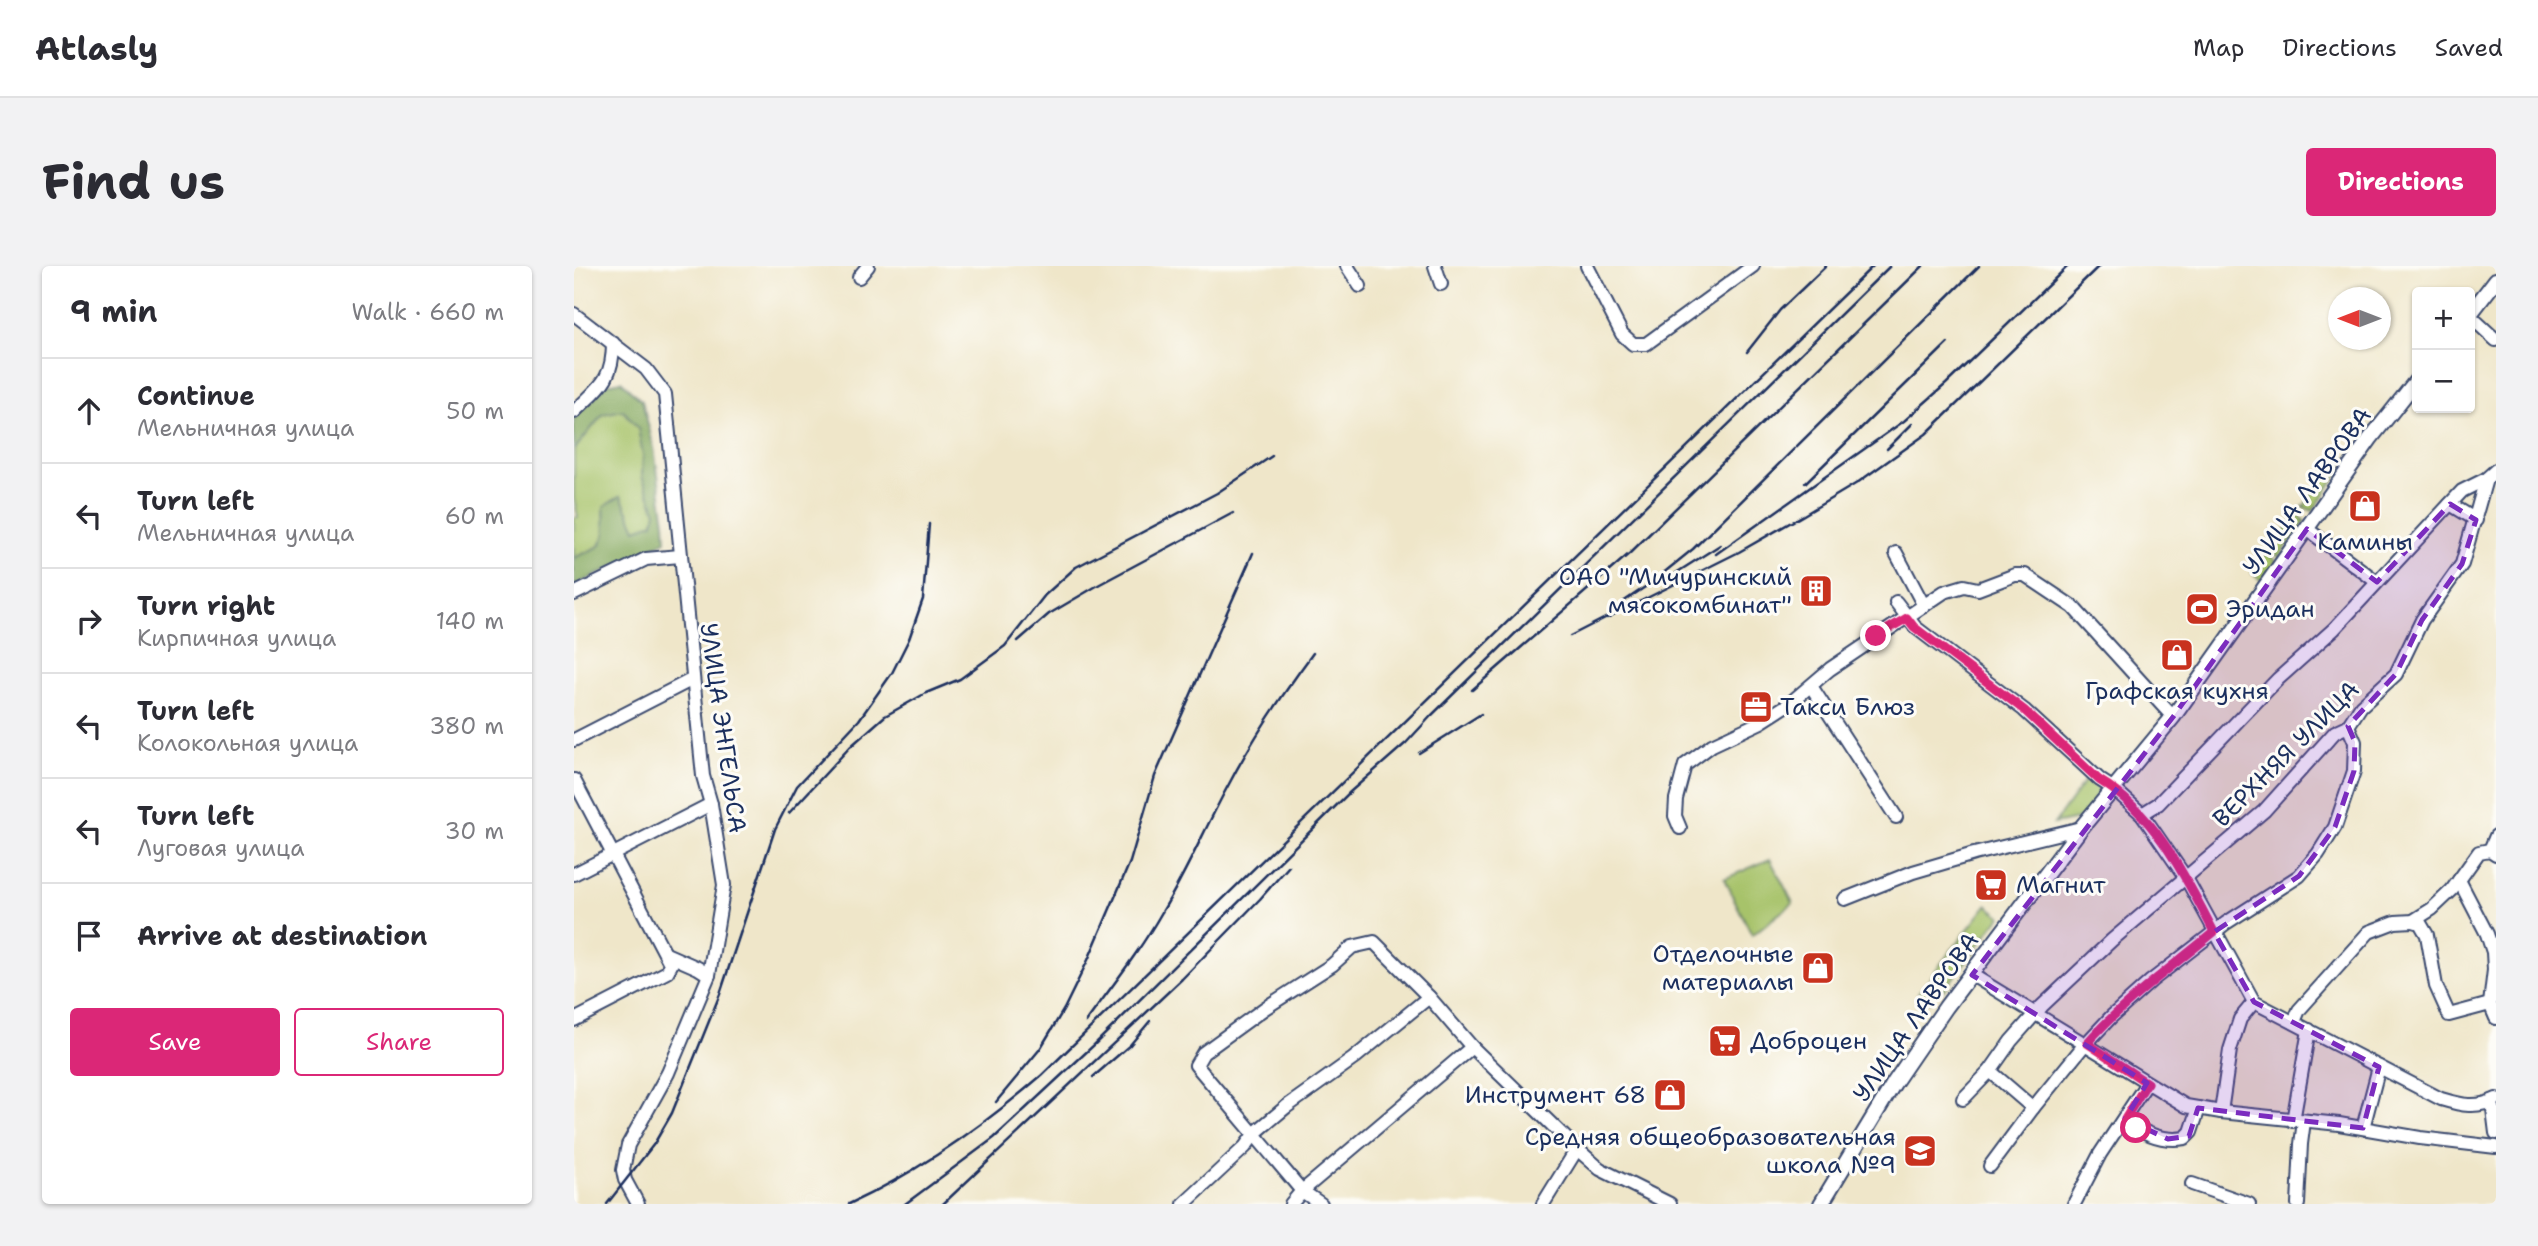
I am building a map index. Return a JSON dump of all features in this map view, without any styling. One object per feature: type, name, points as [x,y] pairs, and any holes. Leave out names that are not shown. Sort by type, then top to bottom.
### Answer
[{"type":"main road","points":[[2475,308],[2496,280]]},
{"type":"main road","name":"УЛИЦА ЛАВРОВА","points":[[1821,1204],[1894,1083],[1972,975],[2081,828],[2173,717],[2370,439],[2412,386]]},
{"type":"street","points":[[859,277],[868,266]]},
{"type":"street","points":[[1347,266],[1360,286]]},
{"type":"street","points":[[1435,266],[1441,284]]},
{"type":"street","points":[[1587,266],[1622,334],[1633,344],[1646,344],[1753,266]]},
{"type":"street","name":"УЛИЦА ЭНГЕЛЬСА","points":[[574,314],[646,369],[665,394],[703,776],[712,804],[724,885],[709,975],[668,1073],[628,1145],[623,1170],[625,1180],[638,1204]]},
{"type":"street","points":[[2475,320],[2496,340]]},
{"type":"street","points":[[574,412],[608,377],[613,364],[612,343]]},
{"type":"street","points":[[2142,814],[2158,804],[2278,679],[2334,629],[2462,491],[2493,478]]},
{"type":"street","name":"ВЕРХНЯЯ УЛИЦА","points":[[1963,1099],[1990,1071],[2011,1041],[2035,1014],[2112,940],[2264,811],[2335,732],[2348,726],[2361,706],[2396,674],[2422,620],[2462,564],[2493,478]]},
{"type":"street","points":[[2450,504],[2476,520]]},
{"type":"street","points":[[2307,529],[2377,582]]},
{"type":"street","points":[[1896,553],[1924,606]]},
{"type":"street","points":[[574,594],[646,559],[680,556]]},
{"type":"street","points":[[1680,828],[1675,816],[1676,799],[1685,765],[1712,745],[1761,722],[1789,705],[1867,643],[1944,592],[1964,586],[1978,589],[2015,575],[2025,575],[2073,607],[2173,717]]},
{"type":"street","points":[[1896,602],[1914,627],[2024,710],[2099,780],[2114,789],[2142,814],[2186,878],[2254,1002],[2441,1099],[2456,1104],[2481,1105],[2494,1100],[2496,1133]]},
{"type":"street","points":[[574,740],[692,679]]},
{"type":"street","points":[[1811,686],[1896,817]]},
{"type":"street","points":[[1990,1166],[2033,1108],[2111,1017],[2151,981],[2214,932],[2299,876],[2335,827],[2354,771],[2355,742],[2348,726]]},
{"type":"street","points":[[574,780],[671,965],[667,972],[574,1020]]},
{"type":"street","points":[[574,874],[712,804]]},
{"type":"street","points":[[1846,898],[1913,872],[2081,828]]},
{"type":"street","points":[[2413,921],[2432,909],[2459,880],[2479,852],[2493,852],[2496,836]]},
{"type":"street","points":[[2459,880],[2487,934],[2493,952],[2490,1004],[2496,1018]]},
{"type":"street","points":[[2294,1022],[2300,1010],[2368,932],[2395,922],[2420,923],[2427,936],[2436,986],[2449,1014],[2490,1004]]},
{"type":"street","points":[[1321,1204],[1302,1191],[1196,1065],[1203,1053],[1265,1008],[1332,965],[1352,947],[1374,942],[1429,997],[1472,1047],[1577,1149],[1600,1169],[1670,1204]]},
{"type":"street","points":[[666,954],[709,975]]},
{"type":"street","points":[[1972,975],[2186,1105],[2221,1112],[2496,1147]]},
{"type":"street","points":[[1184,1204],[1245,1147],[1255,1133],[1429,997]]},
{"type":"street","points":[[2221,1112],[2230,1050],[2240,1019],[2254,1002]]},
{"type":"street","points":[[2298,1204],[2301,1144],[2299,1121],[2309,1030]]},
{"type":"street","points":[[1291,1204],[1302,1191],[1472,1047]]},
{"type":"street","points":[[2363,1128],[2379,1067]]},
{"type":"street","points":[[1990,1071],[2033,1108]]},
{"type":"street","points":[[2074,1204],[2099,1154],[2147,1083]]},
{"type":"street","points":[[2125,1119],[2151,1135],[2168,1139],[2185,1138],[2191,1132],[2199,1108]]},
{"type":"street","points":[[1543,1204],[1577,1149]]},
{"type":"street","points":[[2192,1184],[2249,1204]]},
{"type":"highlighted area","points":[[2450,504],[2476,520],[2462,564],[2422,620],[2396,674],[2348,726],[2355,742],[2354,771],[2335,827],[2299,876],[2214,932],[2254,1002],[2379,1067],[2363,1128],[2198,1108],[2189,1136],[2168,1139],[2125,1119],[2147,1083],[1972,975],[2173,717],[2307,529],[2377,582]]},
{"type":"green space","points":[[621,381],[642,401],[654,448],[666,541],[574,586],[574,558],[600,546],[605,535],[604,506],[621,496],[636,529],[653,523],[656,512],[642,476],[643,455],[638,428],[623,410],[603,414],[574,450],[574,419],[607,384]]},
{"type":"green space","points":[[622,410],[638,428],[643,455],[642,476],[656,512],[654,523],[636,529],[621,497],[604,506],[605,534],[600,546],[574,558],[574,518],[578,517],[574,499],[574,450],[603,414]]},
{"type":"green space","points":[[2336,461],[2343,467],[2313,511],[2303,507]]},
{"type":"green space","points":[[2299,514],[2305,522],[2279,557],[2270,549]]},
{"type":"green space","points":[[2267,553],[2277,561],[2262,581],[2252,573]]},
{"type":"green space","points":[[2089,775],[2099,792],[2082,818],[2054,824]]},
{"type":"green space","points":[[1770,859],[1793,903],[1752,935],[1724,879]]},
{"type":"green space","points":[[1987,905],[2001,916],[1944,990],[1940,988],[1929,1002],[1918,993]]},
{"type":"railway","points":[[1747,352],[1780,310],[1826,266]]},
{"type":"railway","points":[[849,1204],[901,1177],[950,1146],[1042,1075],[1873,266]]},
{"type":"railway","points":[[905,1204],[994,1138],[1094,1045],[1350,792],[1406,743],[1890,266]]},
{"type":"railway","points":[[1472,690],[1630,553],[1923,266]]},
{"type":"railway","points":[[1623,602],[1693,549],[1979,266]]},
{"type":"railway","points":[[1716,554],[1904,421],[2068,266]]},
{"type":"railway","points":[[1607,618],[1739,552],[1802,516],[1857,483],[1926,434],[2099,266]]},
{"type":"railway","points":[[1805,483],[1948,343]]},
{"type":"railway","points":[[1887,449],[1912,424]]},
{"type":"railway","points":[[789,813],[850,747],[885,716],[926,693],[960,679],[1005,646],[1045,595],[1076,567],[1217,493],[1272,456]]},
{"type":"railway","points":[[1018,641],[1049,614],[1233,513]]},
{"type":"railway","points":[[607,1204],[654,1144],[672,1113],[720,994],[775,829],[797,786],[859,720],[892,673],[909,639],[923,599],[929,524]]},
{"type":"railway","points":[[1676,573],[1720,545]]},
{"type":"railway","points":[[996,1102],[1040,1049],[1064,1009],[1088,960],[1130,862],[1155,776],[1253,553]]},
{"type":"railway","points":[[1570,636],[1615,613]]},
{"type":"railway","points":[[1086,1022],[1153,926],[1180,881],[1248,750],[1313,653]]},
{"type":"railway","points":[[1419,753],[1481,714]]},
{"type":"railway","points":[[943,1204],[1182,979],[1289,866]]},
{"type":"railway","points":[[1093,1077],[1130,1045],[1150,1021]]},
{"type":"place","name":"Камины","points":[[2365,506]]},
{"type":"place","name":"ОАО \"Мичуринский мясокомбинат\"","points":[[1816,591]]},
{"type":"place","name":"Эридан","points":[[2202,609]]},
{"type":"place","name":"Графская кухня","points":[[2177,655]]},
{"type":"place","name":"Такси Блюз","points":[[1756,707]]},
{"type":"place","name":"Магнит","points":[[1991,885]]},
{"type":"place","name":"Отделочные материалы","points":[[1818,968]]},
{"type":"place","name":"Доброцен","points":[[1725,1041]]},
{"type":"place","name":"Инструмент 68","points":[[1670,1095]]},
{"type":"place","name":"Средняя общеобразовательная школа №9","points":[[1920,1151]]},
{"type":"route","points":[[1876,636],[1907,618],[1914,627],[2024,710],[2099,780],[2114,789],[2142,814],[2186,878],[2214,932],[2151,981],[2087,1043],[2147,1083],[2125,1119],[2136,1128]]}]
